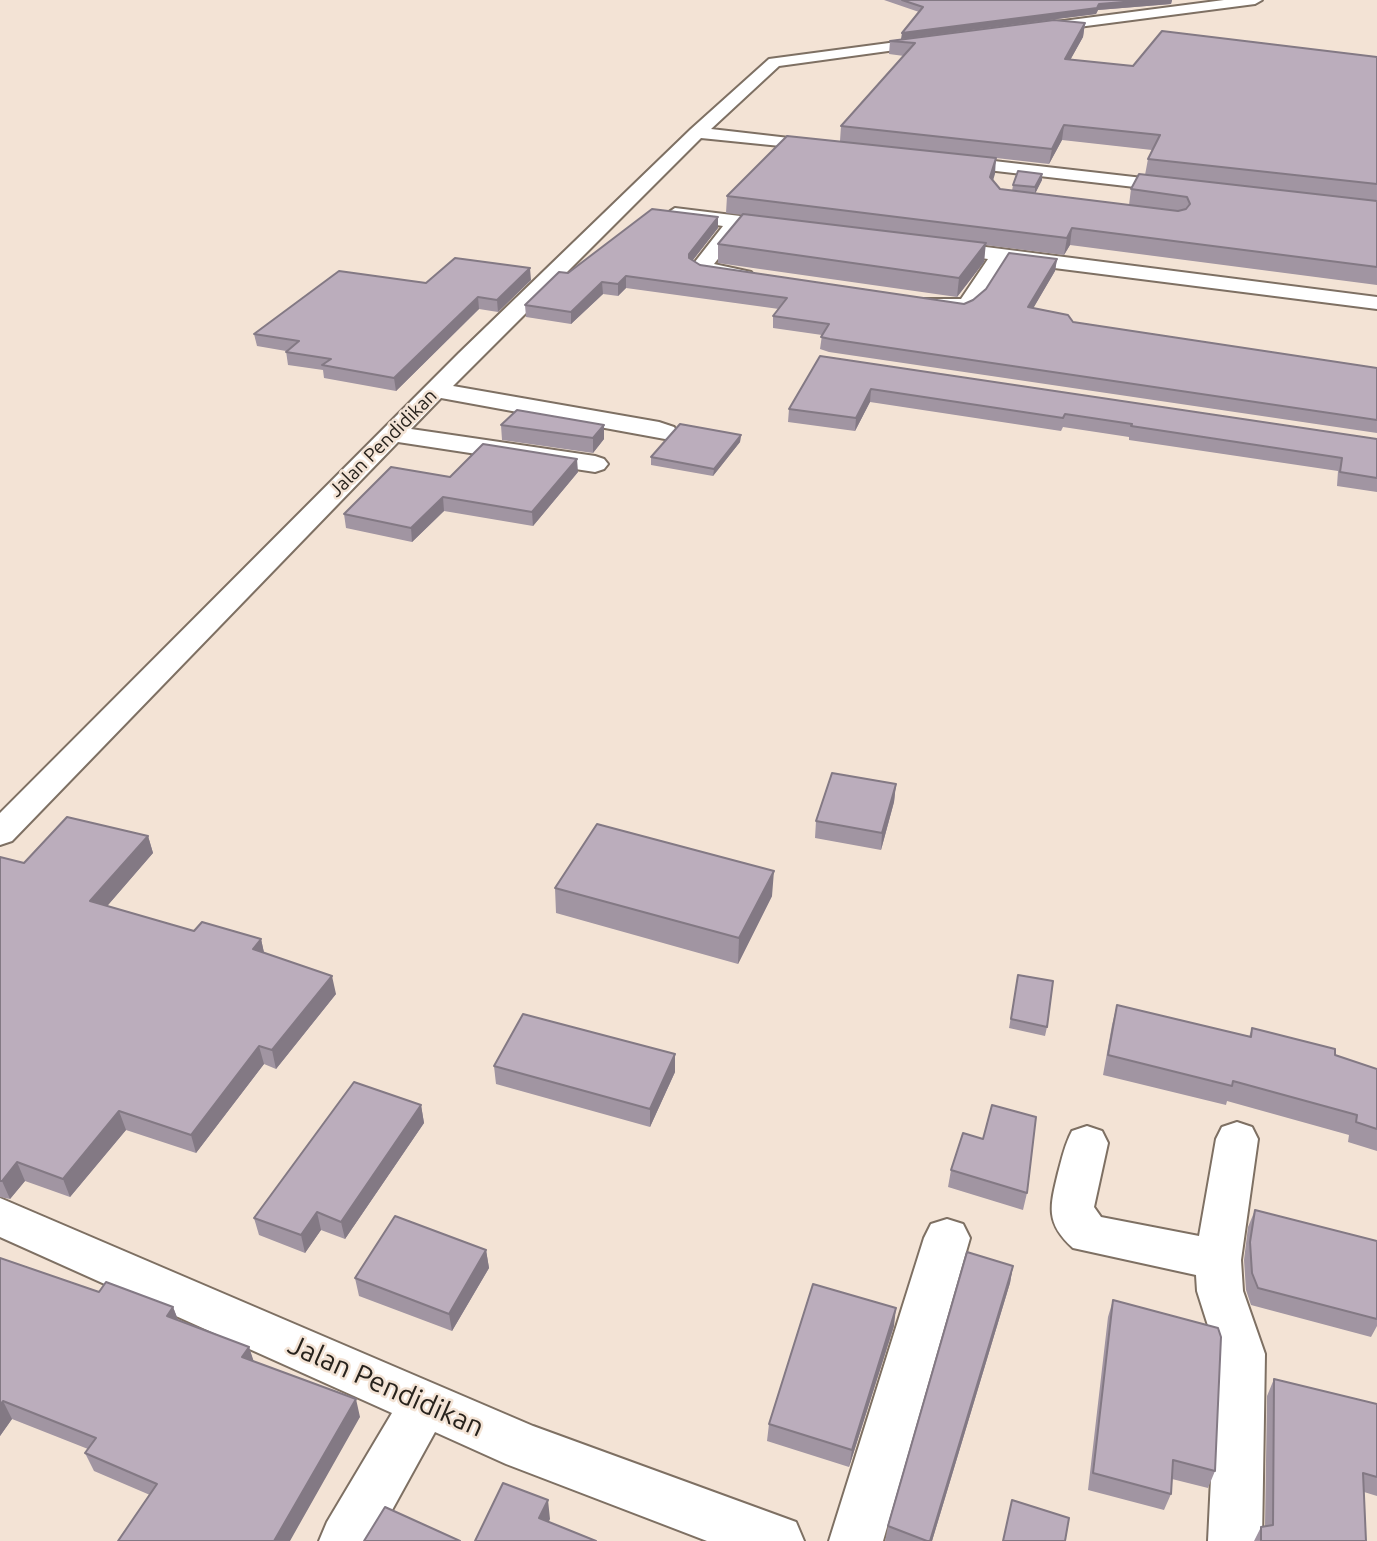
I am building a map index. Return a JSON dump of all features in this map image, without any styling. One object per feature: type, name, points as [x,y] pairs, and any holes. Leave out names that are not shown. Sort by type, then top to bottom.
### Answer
[{"type":"street","points":[[1030,30],[1255,0]]},
{"type":"street","points":[[1124,3],[1162,13]]},
{"type":"street","name":"Jalan Pendidikan","points":[[0,833],[436,390],[624,208],[697,133],[774,62],[951,40]]},
{"type":"street","points":[[697,133],[846,149]]},
{"type":"street","points":[[927,158],[1005,176],[1199,189]]},
{"type":"street","points":[[624,208],[807,230]]},
{"type":"street","points":[[737,221],[701,267],[762,278]]},
{"type":"street","points":[[918,245],[1377,303]]},
{"type":"street","points":[[913,302],[963,307],[975,296],[1001,256]]},
{"type":"street","points":[[436,390],[665,432]]},
{"type":"street","points":[[392,434],[595,464]]},
{"type":"street","points":[[1235,1541],[1241,1354],[1220,1290],[1218,1260],[1237,1139]]},
{"type":"street","points":[[1087,1143],[1072,1207],[1076,1223],[1089,1234],[1218,1260]]},
{"type":"street","name":"Jalan Pendidikan","points":[[0,1217],[524,1447],[777,1541]]},
{"type":"street","points":[[856,1541],[947,1238]]},
{"type":"street","points":[[346,1541],[425,1403]]},
{"type":"building","points":[[902,0],[1148,0],[1099,4],[1097,8],[902,33],[923,7]]},
{"type":"building","points":[[1054,20],[1085,23],[1065,59],[1133,66],[1162,31],[1377,57],[1377,184],[1148,159],[1160,135],[1064,125],[1052,149],[841,126],[915,43],[890,41]]},
{"type":"building","points":[[787,136],[996,158],[990,177],[1000,189],[1178,211],[1186,209],[1190,204],[1187,197],[1131,189],[1139,174],[1377,201],[1377,267],[1072,228],[1067,238],[727,196]]},
{"type":"building","points":[[1018,171],[1042,174],[1035,187],[1013,185]]},
{"type":"building","points":[[652,209],[718,217],[689,254],[689,258],[700,265],[964,304],[986,289],[1009,253],[1057,259],[1028,307],[1068,315],[1073,322],[1377,368],[1377,420],[830,339],[821,337],[829,324],[773,316],[787,298],[626,276],[618,284],[602,282],[571,312],[525,305],[559,272],[568,273]]},
{"type":"building","points":[[743,214],[986,243],[959,278],[718,244]]},
{"type":"building","points":[[455,258],[530,268],[497,300],[478,297],[394,378],[322,365],[331,359],[286,352],[299,341],[254,334],[339,271],[426,283]]},
{"type":"building","points":[[820,356],[1377,439],[1377,478],[1340,472],[1342,458],[1065,414],[1063,418],[871,389],[856,418],[789,409]]},
{"type":"building","points":[[517,410],[604,425],[593,438],[501,425]]},
{"type":"building","points":[[680,424],[741,435],[714,469],[651,457]]},
{"type":"building","points":[[483,444],[577,459],[532,512],[443,497],[411,528],[344,514],[391,467],[450,477]]},
{"type":"building","points":[[832,773],[896,784],[882,833],[816,821]]},
{"type":"building","points":[[67,817],[148,836],[90,901],[194,931],[202,922],[261,939],[253,949],[332,976],[272,1050],[259,1046],[191,1135],[119,1111],[63,1179],[17,1162],[0,1181],[0,857],[24,863]]},
{"type":"building","points":[[597,824],[774,871],[739,938],[555,888]]},
{"type":"building","points":[[1018,975],[1053,981],[1047,1027],[1011,1019]]},
{"type":"building","points":[[1117,1005],[1251,1037],[1252,1028],[1335,1049],[1335,1055],[1377,1069],[1377,1129],[1356,1122],[1357,1115],[1233,1081],[1232,1086],[1108,1055]]},
{"type":"building","points":[[523,1014],[675,1054],[650,1109],[494,1066]]},
{"type":"building","points":[[354,1082],[421,1105],[341,1222],[317,1212],[301,1235],[254,1218]]},
{"type":"building","points":[[992,1105],[1036,1117],[1027,1193],[951,1170],[963,1133],[983,1139]]},
{"type":"building","points":[[1255,1210],[1377,1241],[1377,1319],[1258,1288],[1252,1273],[1250,1242]]},
{"type":"building","points":[[395,1216],[486,1250],[449,1314],[355,1278]]},
{"type":"building","points":[[967,1252],[1013,1266],[930,1541],[927,1541],[888,1526]]},
{"type":"building","points":[[0,1258],[99,1292],[106,1282],[173,1307],[167,1316],[249,1347],[242,1357],[356,1399],[274,1541],[118,1541],[157,1484],[85,1453],[96,1438],[3,1401],[0,1405]]},
{"type":"building","points":[[813,1284],[896,1308],[852,1450],[769,1424]]},
{"type":"building","points":[[1113,1300],[1218,1328],[1221,1337],[1215,1471],[1173,1460],[1171,1494],[1093,1473]]},
{"type":"building","points":[[1274,1379],[1377,1404],[1377,1477],[1363,1473],[1366,1541],[1261,1541],[1261,1527],[1273,1525]]},
{"type":"building","points":[[503,1483],[548,1500],[539,1518],[596,1541],[475,1541]]},
{"type":"building","points":[[1012,1500],[1069,1518],[1065,1541],[1003,1541]]},
{"type":"building","points":[[385,1507],[460,1541],[364,1541]]}]
